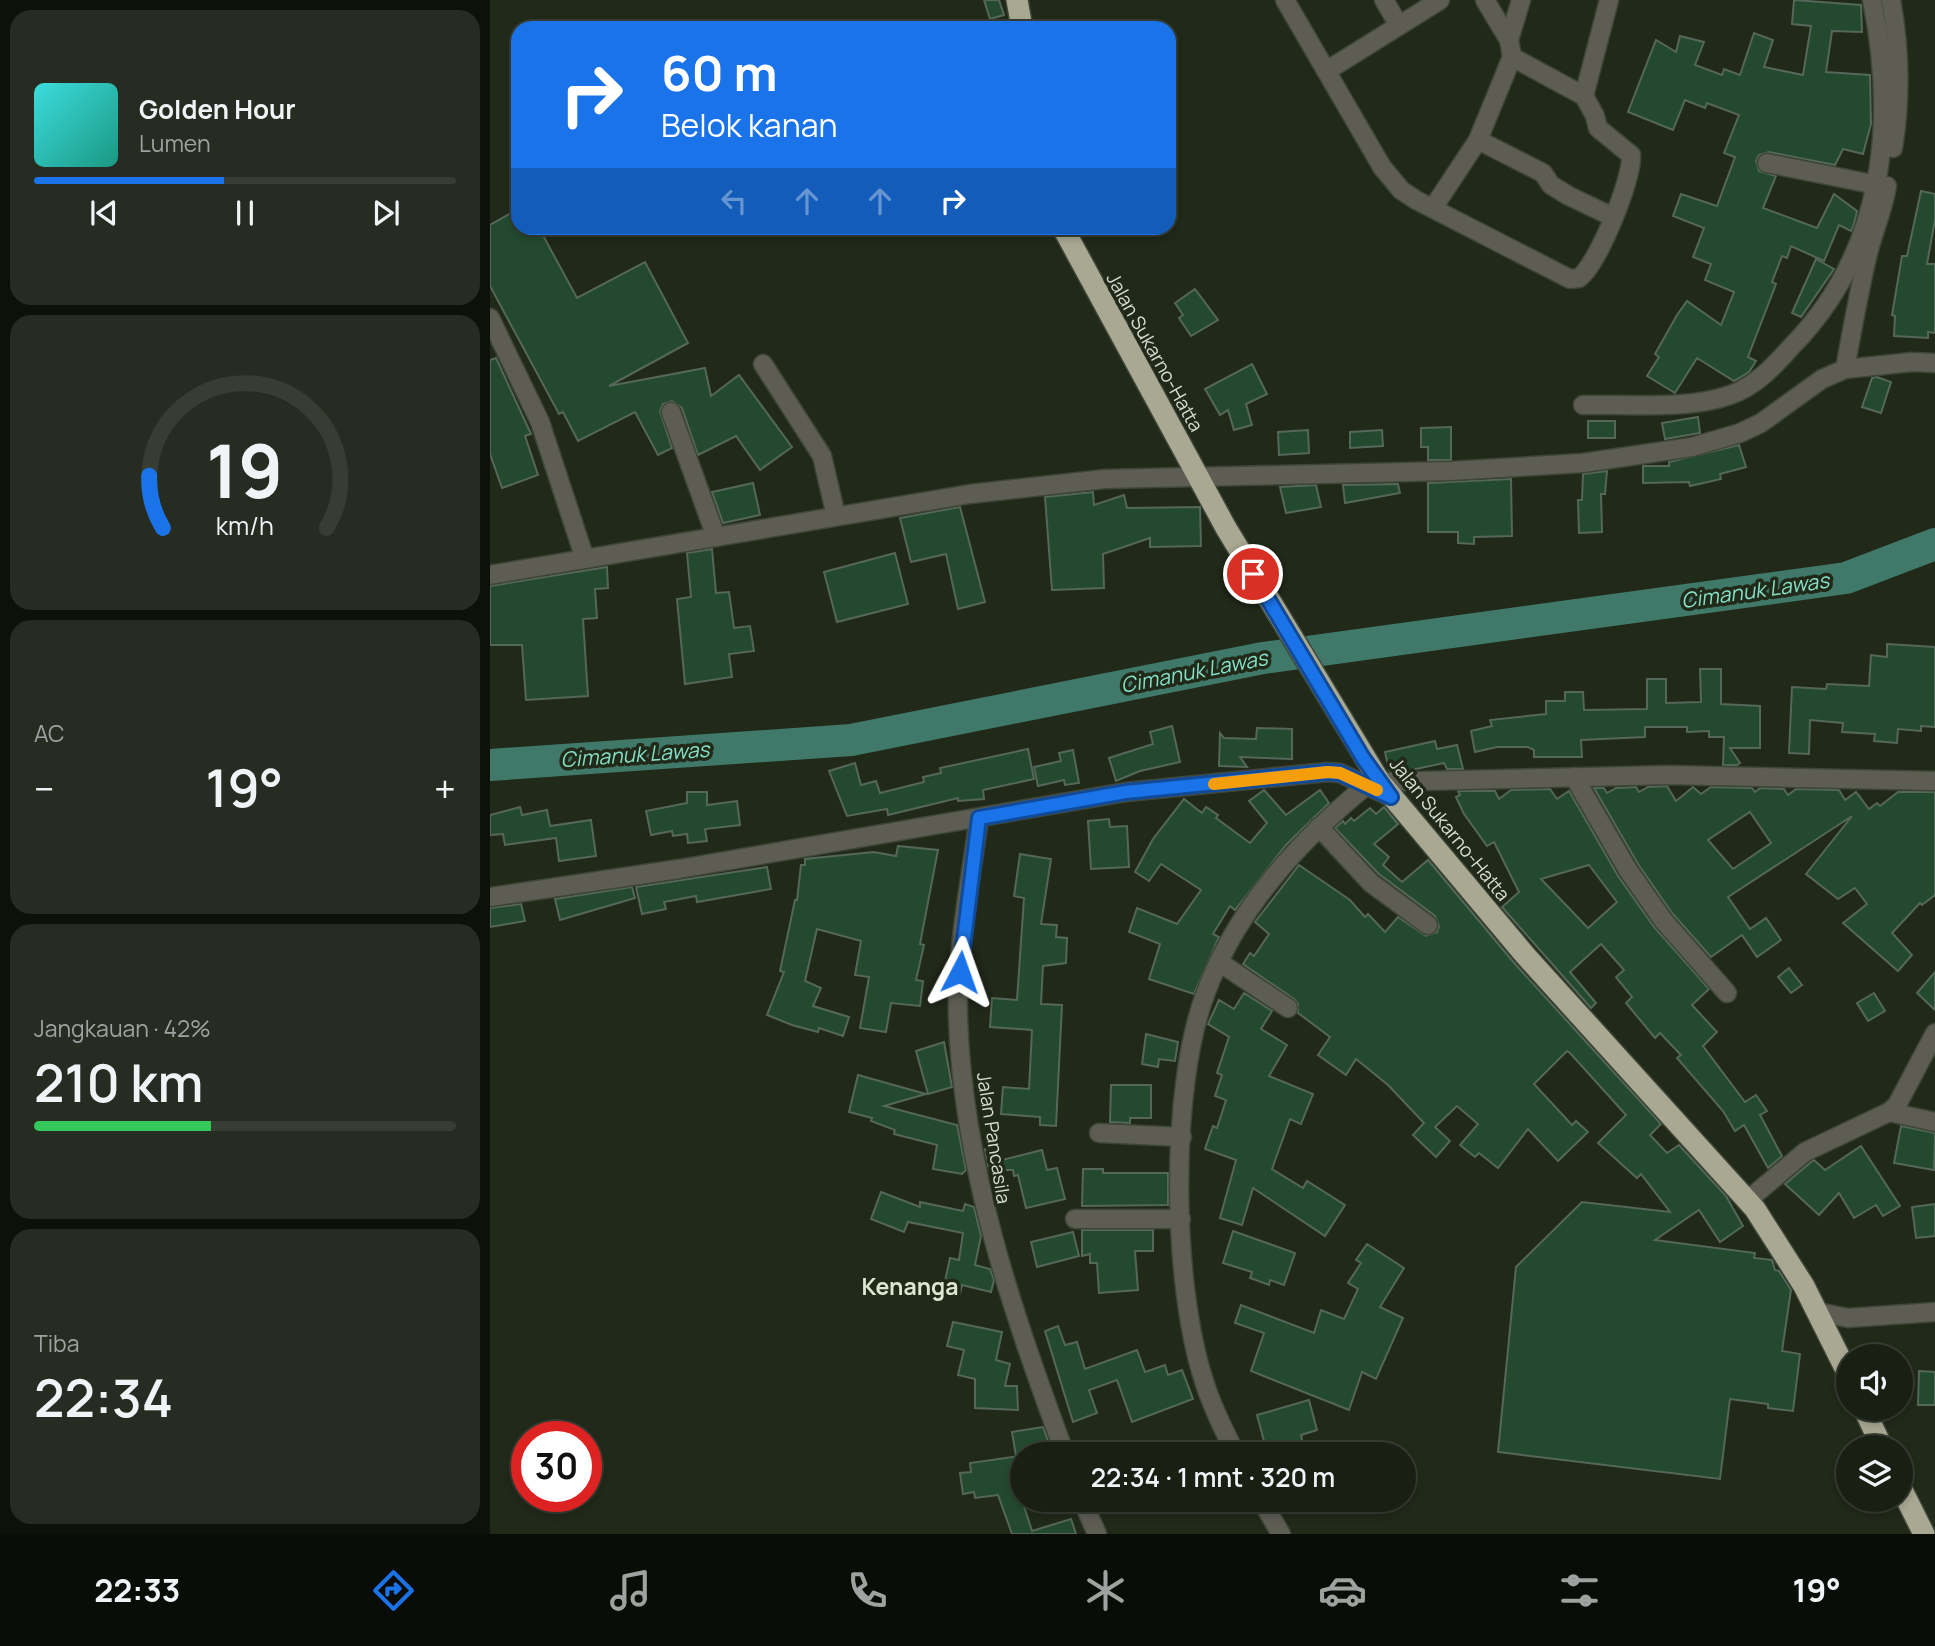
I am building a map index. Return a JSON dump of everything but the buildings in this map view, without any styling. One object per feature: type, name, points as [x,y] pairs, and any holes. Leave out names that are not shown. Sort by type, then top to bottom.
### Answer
[{"type":"highway","points":[[1017,0],[1021,21]]},
{"type":"highway","name":"Jalan Sukarno-Hatta","points":[[1067,235],[1196,477],[1379,788],[1525,955],[1748,1200],[1784,1250],[1836,1349]]},
{"type":"highway","points":[[1913,1507],[1926,1528]]},
{"type":"street","points":[[1285,0],[1382,167],[1401,190],[1570,279],[1585,274],[1613,217],[1631,170],[1631,155],[1598,128],[1584,96],[1510,49],[1485,0]]},
{"type":"street","points":[[1384,0],[1398,24]]},
{"type":"street","points":[[1328,70],[1440,0]]},
{"type":"street","points":[[1433,208],[1478,140],[1510,49],[1521,0]]},
{"type":"street","points":[[1584,96],[1609,0]]},
{"type":"street","points":[[1845,369],[1873,220],[1883,147],[1884,84],[1872,0]]},
{"type":"street","points":[[1583,405],[1703,402],[1744,389],[1770,369],[1816,322],[1873,220],[1883,211],[1895,131],[1899,72],[1898,37],[1891,0]]},
{"type":"street","points":[[1478,140],[1543,173],[1551,185],[1613,217]]},
{"type":"street","points":[[1767,163],[1877,186]]},
{"type":"street","points":[[490,318],[540,422],[585,559]]},
{"type":"street","points":[[490,575],[970,494],[1105,479],[1450,471],[1583,463],[1692,447],[1740,433],[1761,423],[1822,379],[1845,369],[1912,362],[1935,363]]},
{"type":"street","points":[[763,364],[826,473],[836,516]]},
{"type":"street","points":[[671,412],[716,537]]},
{"type":"street","points":[[490,897],[680,869],[1126,792],[1317,772],[1340,773],[1379,788],[1574,777],[1733,776],[1935,781]]},
{"type":"street","points":[[1574,777],[1663,920],[1727,993]]},
{"type":"street","points":[[1231,1442],[1204,1382],[1192,1337],[1182,1268],[1184,1094],[1198,1018],[1219,962],[1252,906],[1286,859],[1319,827],[1379,788]]},
{"type":"street","name":"Jalan Pancasila","points":[[979,818],[960,963],[958,1017],[968,1122],[981,1199],[990,1232],[1061,1442]]},
{"type":"street","points":[[1319,827],[1371,883],[1428,925]]},
{"type":"street","points":[[1219,962],[1288,1007]]},
{"type":"street","points":[[1748,1200],[1805,1152],[1889,1112],[1897,1105],[1935,1032]]},
{"type":"street","points":[[1889,1112],[1935,1122]]},
{"type":"street","points":[[1099,1133],[1182,1138]]},
{"type":"street","points":[[1075,1219],[1181,1219]]},
{"type":"street","points":[[1818,1312],[1848,1318],[1935,1312]]},
{"type":"street","points":[[1087,1512],[1097,1534]]},
{"type":"street","points":[[1268,1512],[1281,1534]]},
{"type":"waterway","name":"Cimanuk Lawas","points":[[490,765],[851,740],[1263,658],[1846,578],[1935,544]]},
{"type":"slow traffic","points":[[1214,784],[1328,772],[1340,773],[1377,790]]},
{"type":"district","name":"Kenanga","points":[[910,1287]]},
{"type":"route","points":[[960,972],[960,949],[979,818],[1126,792],[1328,772],[1340,773],[1391,797],[1363,758],[1253,574]]}]
